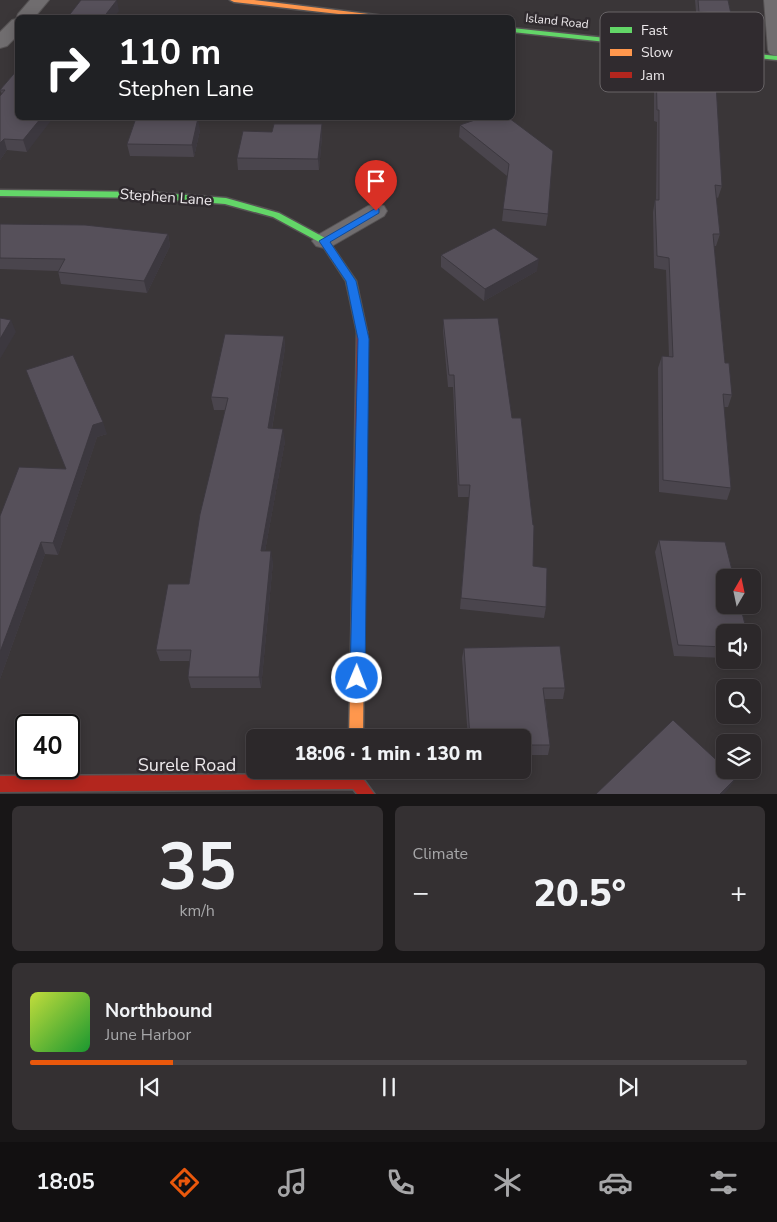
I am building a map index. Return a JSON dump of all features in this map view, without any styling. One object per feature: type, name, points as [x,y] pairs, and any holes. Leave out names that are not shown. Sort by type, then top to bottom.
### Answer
[{"type":"street","points":[[27,15],[40,0]]},
{"type":"street","points":[[234,0],[371,15]]},
{"type":"street","points":[[773,0],[777,50]]},
{"type":"street","points":[[0,42],[15,27]]},
{"type":"street","name":"Island Road","points":[[515,30],[600,39]]},
{"type":"street","name":"Island Road","points":[[764,57],[777,58]]},
{"type":"street","name":"Stephen Lane","points":[[0,193],[148,194],[226,201],[276,215],[324,241],[351,281],[364,339],[356,729]]},
{"type":"street","points":[[324,241],[376,211]]},
{"type":"street","name":"Surele Road","points":[[0,784],[360,782]]},
{"type":"building","points":[[81,0],[117,0],[105,15],[69,15]]},
{"type":"building","points":[[698,0],[728,0],[731,12],[699,12]]},
{"type":"building","points":[[15,72],[15,120],[39,120],[23,140],[4,139],[0,143],[0,96],[5,90],[0,90]]},
{"type":"building","points":[[657,92],[716,92],[722,186],[715,185],[720,234],[713,234],[725,363],[729,363],[732,395],[723,394],[731,488],[663,480],[662,356],[673,357],[669,258],[657,256],[655,200],[659,200],[659,110],[657,110]]},
{"type":"building","points":[[135,120],[198,120],[192,145],[127,144]]},
{"type":"building","points":[[475,120],[512,120],[553,151],[548,214],[503,209],[509,164],[460,125]]},
{"type":"building","points":[[274,124],[322,124],[318,159],[237,158],[243,131],[272,132]]},
{"type":"building","points":[[0,224],[85,225],[168,234],[144,281],[58,272],[65,259],[0,258]]},
{"type":"building","points":[[494,228],[539,259],[485,289],[441,255]]},
{"type":"building","points":[[0,318],[11,320],[0,339]]},
{"type":"building","points":[[498,318],[512,418],[521,418],[534,525],[533,566],[547,568],[546,607],[461,598],[470,485],[459,485],[454,375],[449,375],[443,319]]},
{"type":"building","points":[[225,334],[284,336],[268,428],[283,429],[261,551],[271,551],[259,677],[188,677],[191,650],[156,650],[168,584],[189,584],[200,514],[228,398],[211,397]]},
{"type":"building","points":[[73,355],[103,422],[93,425],[53,543],[41,542],[0,652],[0,516],[19,467],[66,469],[26,370]]},
{"type":"building","points":[[659,540],[725,542],[732,569],[716,569],[716,614],[742,614],[745,624],[716,624],[716,647],[678,645]]},
{"type":"building","points":[[560,646],[565,688],[543,688],[550,745],[531,745],[531,729],[469,729],[464,648]]},
{"type":"building","points":[[673,720],[716,760],[716,779],[735,779],[720,794],[596,794]]},
{"type":"traffic: fast","points":[[515,30],[600,39]]},
{"type":"traffic: fast","points":[[764,57],[777,58]]},
{"type":"traffic: fast","points":[[0,193],[148,195],[226,201],[276,215],[324,241],[351,281],[362,332]]},
{"type":"traffic: slow","points":[[234,0],[371,15]]},
{"type":"traffic: slow","points":[[356,729],[359,556]]},
{"type":"traffic: jam","points":[[359,556],[362,332]]},
{"type":"traffic: jam","points":[[0,784],[356,781],[367,794]]},
{"type":"route","points":[[357,678],[364,339],[351,281],[324,241],[376,211]]}]
